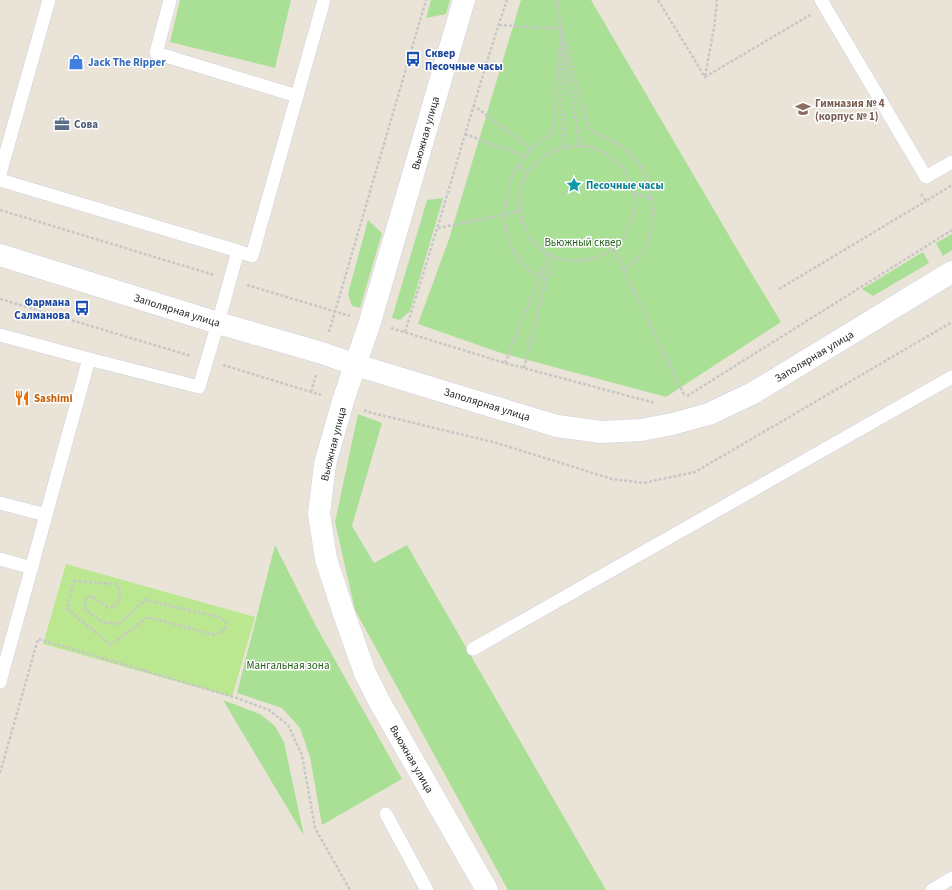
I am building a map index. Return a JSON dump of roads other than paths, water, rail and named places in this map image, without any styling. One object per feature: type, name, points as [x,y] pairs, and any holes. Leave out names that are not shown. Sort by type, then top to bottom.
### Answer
[{"type":"street","name":"Вьюжная улица","points":[[464,0],[370,322],[343,401],[325,464],[319,514],[326,559],[347,625],[365,673],[379,701],[487,890]]},
{"type":"street","name":"Заполярная улица","points":[[0,256],[218,323],[322,353],[356,365],[557,426],[601,432],[641,430],[672,424],[709,414],[753,393],[952,272]]},
{"type":"lane","points":[[0,174],[49,0]]},
{"type":"lane","points":[[170,0],[156,53],[297,96]]},
{"type":"lane","points":[[0,180],[252,256],[324,0]]},
{"type":"lane","points":[[821,0],[926,177],[952,162]]},
{"type":"lane","points":[[0,335],[199,386],[238,251]]},
{"type":"lane","points":[[0,682],[89,359]]},
{"type":"lane","points":[[473,649],[952,376]]},
{"type":"lane","points":[[0,503],[46,515]]},
{"type":"lane","points":[[0,559],[32,568]]},
{"type":"lane","points":[[386,814],[427,890]]},
{"type":"lane","points":[[932,890],[952,878]]},
{"type":"place","name":"Сквер Песочные часы","points":[[413,59]]},
{"type":"place","name":"Jack The Ripper","points":[[76,62]]},
{"type":"place","name":"Гимназия № 4 (корпус № 1)","points":[[803,109]]},
{"type":"place","name":"Сова","points":[[62,124]]},
{"type":"place","name":"Песочные часы","points":[[574,185]]},
{"type":"place","name":"Фармана Салманова","points":[[82,308]]},
{"type":"place","name":"Sashimi","points":[[22,398]]},
{"type":"park label","name":"Вьюжный сквер","points":[[583,242]]},
{"type":"park label","name":"Мангальная зона","points":[[288,665]]}]
